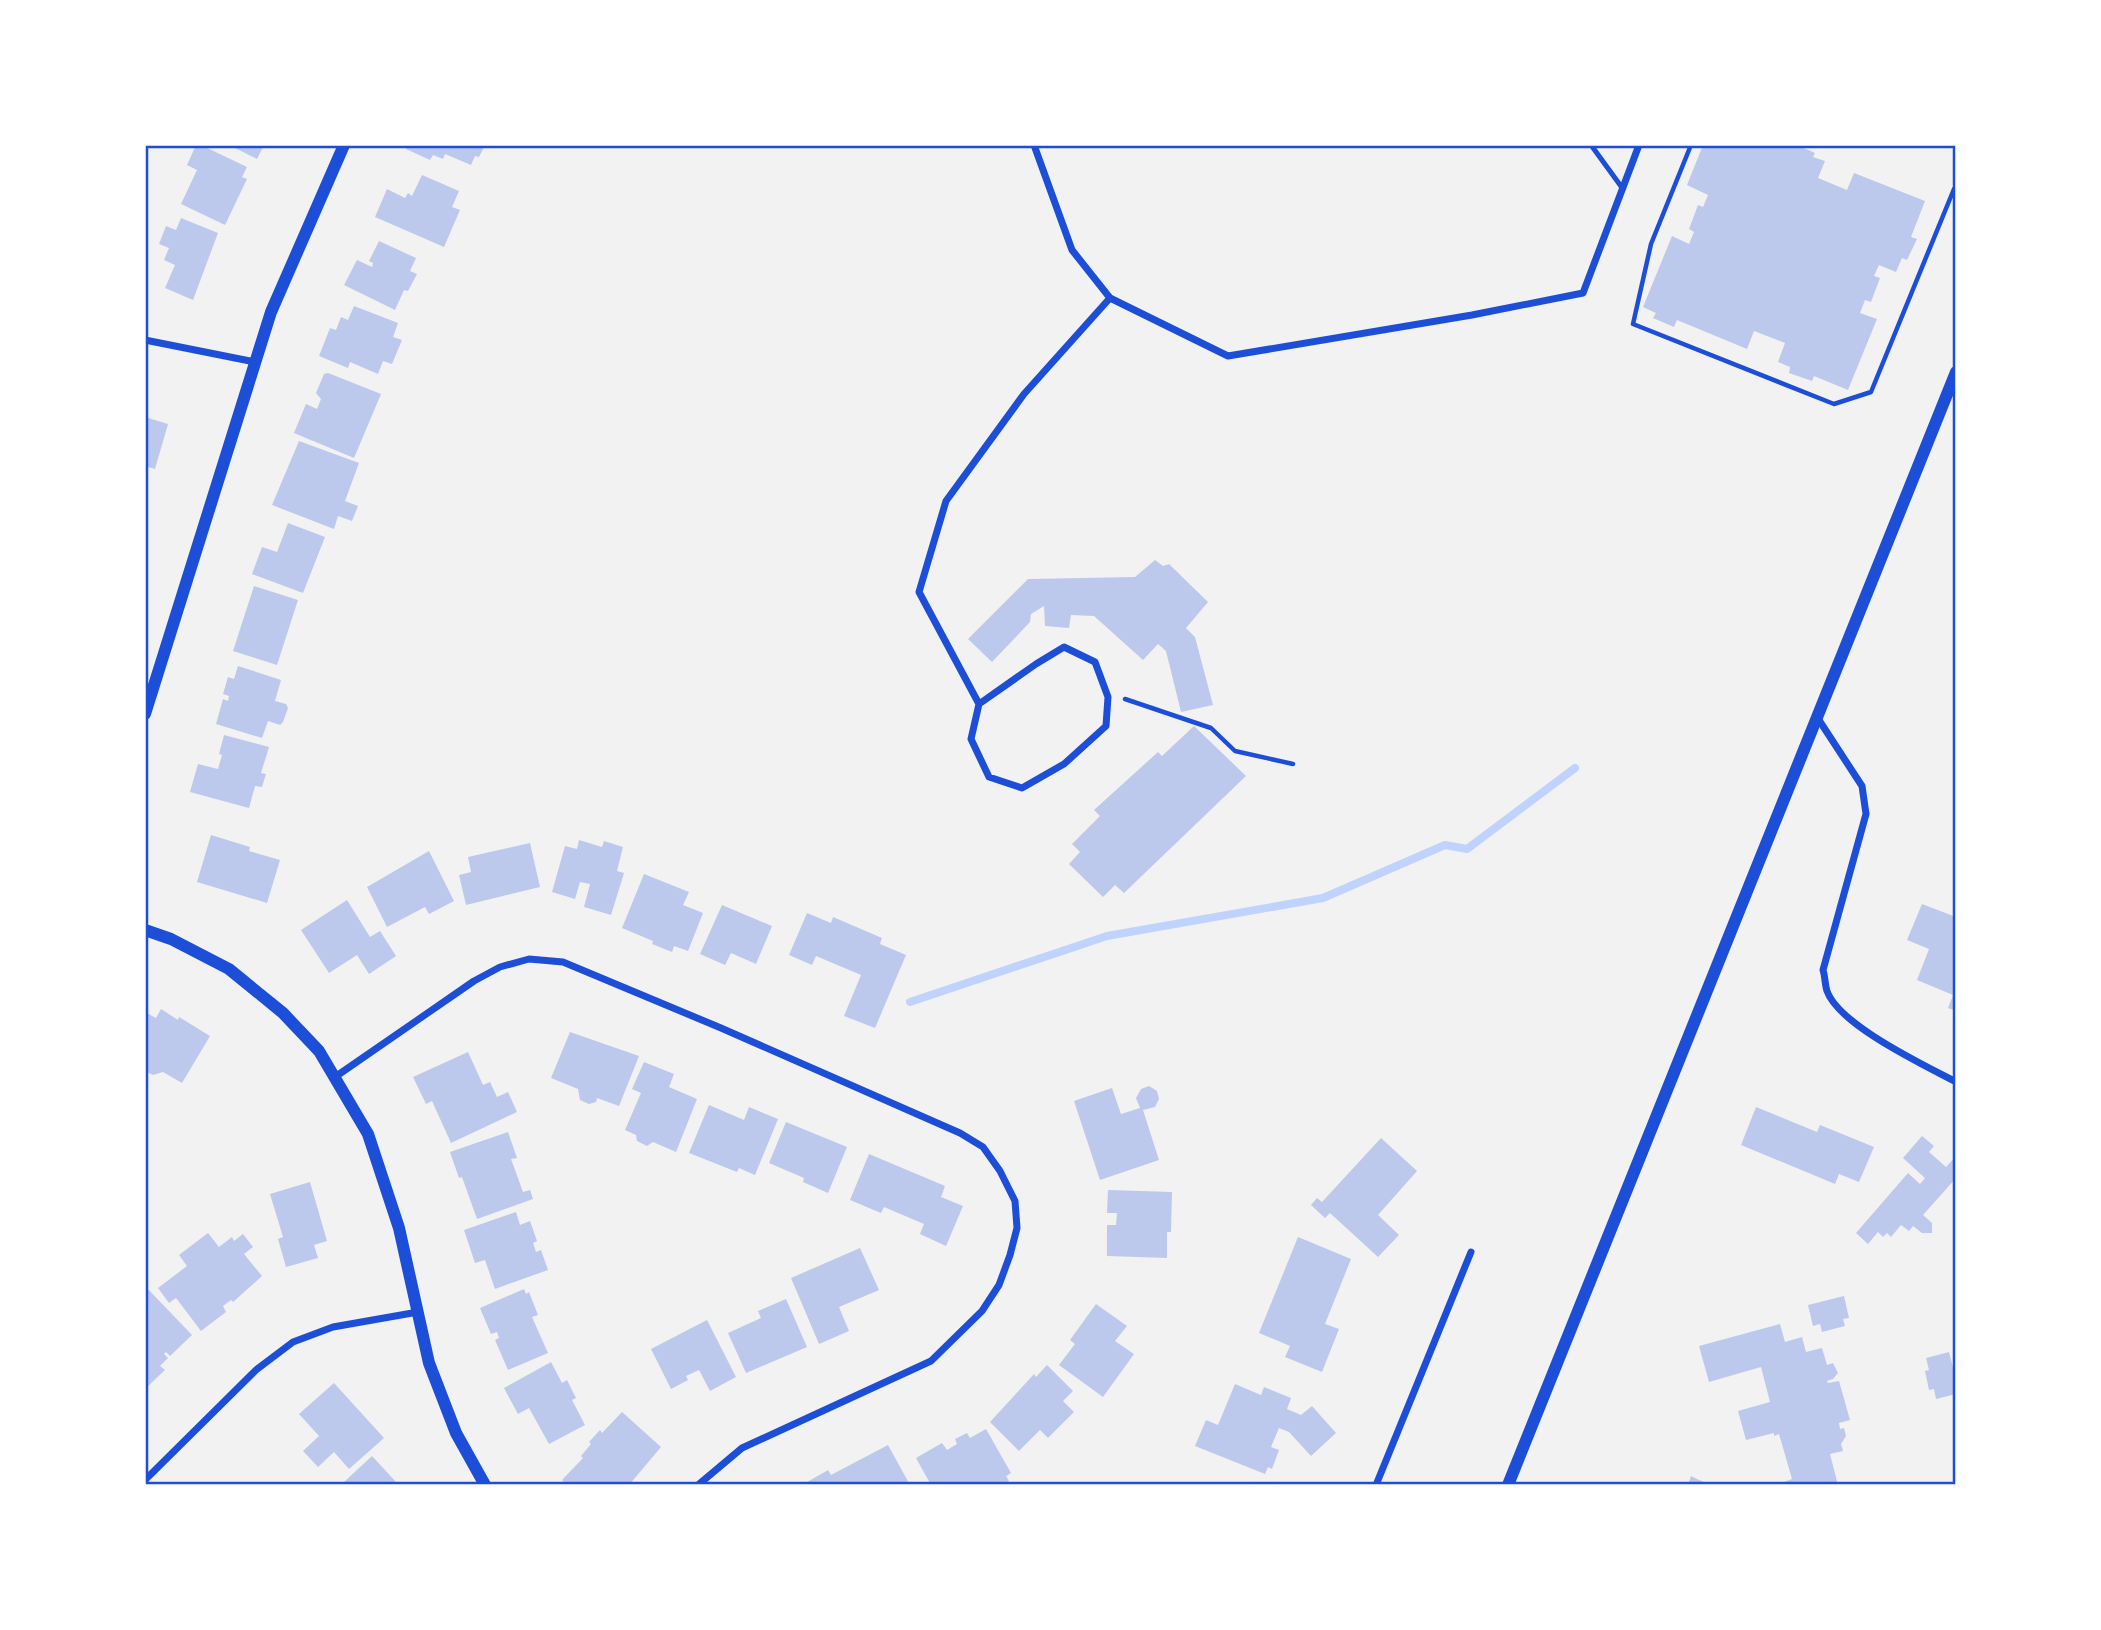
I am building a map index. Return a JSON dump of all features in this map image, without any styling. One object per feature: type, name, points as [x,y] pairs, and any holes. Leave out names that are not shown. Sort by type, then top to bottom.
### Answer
[{"type":"street","points":[[145,714],[149,690],[271,312],[344,145]]},
{"type":"street","points":[[1034,145],[1072,250],[1110,298],[1228,356],[1472,315],[1584,293],[1639,145]]},
{"type":"street","points":[[979,704],[1064,647],[1095,662],[1108,697],[1106,726],[1064,764],[1022,788],[989,777],[971,739],[979,704],[919,593],[946,500],[1024,394],[1110,298]]},
{"type":"street","points":[[145,340],[256,362]]},
{"type":"street","points":[[1508,1485],[1956,372]]},
{"type":"street","points":[[1817,718],[1861,786],[1866,814],[1823,970],[1828,993],[1848,1018],[1878,1040],[1956,1082]]},
{"type":"street","points":[[145,930],[171,939],[229,969],[283,1013],[320,1051],[368,1134],[398,1228],[433,1375],[456,1433],[485,1485]]},
{"type":"street","points":[[335,1077],[474,981],[500,967],[529,959],[563,962],[721,1027],[960,1133],[983,1147],[1000,1171],[1015,1201],[1017,1228],[999,1284],[982,1311],[931,1361],[742,1448],[698,1485]]},
{"type":"street","points":[[1376,1485],[1471,1252]]},
{"type":"street","points":[[145,1480],[256,1370],[293,1342],[333,1327],[418,1312]]},
{"type":"lane","points":[[1591,145],[1623,189]]},
{"type":"path","points":[[1691,145],[1651,244],[1633,324],[1834,404],[1871,392],[1954,189]]},
{"type":"path","points":[[1125,699],[1211,728],[1235,751],[1293,764]]},
{"type":"building","points":[[196,145],[247,167],[242,177],[247,179],[225,225],[181,204],[197,170],[187,165]]},
{"type":"building","points":[[229,145],[264,145],[257,159]]},
{"type":"building","points":[[407,145],[485,145],[471,165],[445,154],[443,159],[433,155],[430,160],[406,149]]},
{"type":"building","points":[[1703,145],[1797,145],[1815,153],[1813,157],[1825,161],[1818,178],[1847,190],[1854,173],[1925,201],[1911,237],[1917,239],[1907,260],[1902,258],[1896,272],[1879,265],[1874,276],[1880,278],[1871,302],[1865,300],[1860,313],[1877,319],[1848,390],[1814,376],[1812,381],[1789,373],[1790,367],[1778,362],[1785,343],[1754,331],[1747,349],[1677,320],[1674,327],[1653,318],[1656,313],[1643,307],[1672,236],[1689,244],[1694,232],[1689,229],[1698,205],[1703,207],[1708,195],[1687,185]]},
{"type":"building","points":[[422,175],[459,191],[452,207],[460,210],[444,247],[375,217],[387,189],[405,198],[408,193],[412,196]]},
{"type":"building","points":[[181,218],[218,233],[193,300],[165,288],[175,265],[164,260],[169,248],[159,244],[166,226],[176,230]]},
{"type":"building","points":[[379,241],[416,258],[410,271],[417,274],[408,291],[404,290],[395,310],[344,285],[357,260],[372,267],[373,263],[369,261]]},
{"type":"building","points":[[354,306],[398,323],[393,337],[402,340],[392,364],[383,361],[378,374],[350,362],[348,368],[319,356],[330,328],[336,330],[341,317],[348,320]]},
{"type":"building","points":[[328,373],[381,394],[354,458],[294,433],[306,404],[317,409],[321,399],[316,393],[324,374]]},
{"type":"building","points":[[145,417],[168,424],[155,469],[145,466]]},
{"type":"building","points":[[299,441],[359,463],[345,501],[358,506],[352,521],[338,516],[334,529],[272,505]]},
{"type":"building","points":[[288,523],[325,537],[303,593],[252,574],[262,547],[277,552]]},
{"type":"building","points":[[1155,560],[1163,566],[1169,564],[1208,602],[1186,628],[1195,637],[1213,705],[1181,712],[1166,651],[1158,644],[1143,660],[1094,616],[1071,615],[1069,628],[1045,626],[1044,606],[1031,614],[1030,622],[992,662],[968,639],[1028,579],[1135,577]]},
{"type":"building","points":[[254,586],[298,600],[277,665],[233,651]]},
{"type":"building","points":[[238,666],[281,680],[275,701],[286,704],[288,708],[280,725],[268,721],[262,738],[216,724],[223,699],[228,701],[229,696],[223,694],[228,677],[234,679]]},
{"type":"building","points":[[1194,726],[1246,776],[1124,893],[1115,885],[1103,897],[1069,864],[1080,852],[1072,844],[1100,816],[1094,810],[1158,752],[1162,756]]},
{"type":"building","points":[[224,735],[269,747],[261,773],[266,774],[262,787],[255,786],[249,808],[190,792],[198,764],[218,769]]},
{"type":"building","points":[[211,835],[280,860],[267,903],[197,882]]},
{"type":"building","points":[[579,840],[602,847],[604,841],[623,847],[617,871],[624,873],[611,915],[584,907],[590,884],[580,882],[575,899],[552,892],[565,846],[577,849]]},
{"type":"building","points":[[530,843],[540,887],[466,905],[459,875],[471,872],[468,857]]},
{"type":"building","points":[[429,851],[454,901],[429,914],[425,907],[387,927],[367,887]]},
{"type":"building","points":[[644,874],[689,892],[683,905],[703,913],[688,951],[674,946],[672,952],[622,928]]},
{"type":"building","points":[[347,900],[370,937],[380,931],[396,956],[369,974],[357,955],[329,973],[301,930]]},
{"type":"building","points":[[1922,904],[1956,917],[1956,1011],[1948,1008],[1953,995],[1917,980],[1929,949],[1907,940]]},
{"type":"building","points":[[722,905],[772,926],[756,964],[731,953],[725,965],[700,954]]},
{"type":"building","points":[[807,913],[831,923],[833,917],[882,938],[880,944],[906,955],[875,1028],[844,1016],[861,975],[816,956],[812,965],[789,955]]},
{"type":"building","points":[[161,1009],[210,1036],[182,1083],[163,1072],[153,1075],[145,1071],[145,1012],[156,1018]]},
{"type":"building","points":[[570,1032],[639,1056],[619,1106],[597,1098],[596,1102],[589,1104],[580,1100],[578,1089],[551,1078]]},
{"type":"building","points":[[468,1052],[483,1085],[490,1082],[497,1097],[508,1092],[517,1112],[451,1143],[432,1101],[426,1104],[413,1077]]},
{"type":"building","points":[[644,1062],[674,1074],[669,1087],[697,1099],[676,1152],[653,1142],[647,1146],[637,1141],[636,1135],[625,1130],[641,1093],[632,1089]]},
{"type":"building","points":[[1149,1086],[1157,1091],[1159,1099],[1155,1107],[1143,1110],[1159,1160],[1100,1180],[1074,1101],[1112,1088],[1121,1114],[1140,1108],[1136,1098],[1141,1089]]},
{"type":"building","points":[[709,1105],[744,1120],[749,1107],[778,1119],[755,1175],[739,1168],[737,1172],[689,1153]]},
{"type":"building","points":[[1756,1107],[1817,1132],[1820,1125],[1874,1147],[1859,1182],[1839,1174],[1835,1184],[1741,1145]]},
{"type":"building","points":[[786,1122],[847,1147],[828,1193],[803,1182],[804,1178],[769,1163]]},
{"type":"building","points":[[508,1132],[517,1158],[511,1159],[523,1192],[530,1190],[533,1199],[477,1219],[450,1152]]},
{"type":"building","points":[[1922,1136],[1934,1146],[1929,1152],[1946,1167],[1956,1156],[1956,1178],[1923,1215],[1932,1223],[1932,1233],[1922,1233],[1913,1226],[1909,1231],[1901,1225],[1891,1237],[1887,1233],[1883,1237],[1878,1232],[1868,1244],[1856,1233],[1908,1173],[1920,1184],[1925,1178],[1903,1158]]},
{"type":"building","points":[[1381,1138],[1417,1171],[1378,1215],[1399,1235],[1378,1257],[1330,1213],[1325,1218],[1311,1205],[1317,1198],[1322,1202]]},
{"type":"building","points":[[869,1154],[945,1186],[941,1197],[963,1206],[946,1246],[920,1234],[924,1224],[884,1207],[881,1213],[850,1200]]},
{"type":"building","points":[[310,1182],[327,1241],[314,1245],[318,1258],[286,1267],[278,1239],[283,1237],[270,1194]]},
{"type":"building","points":[[1108,1190],[1172,1192],[1167,1258],[1107,1256],[1107,1225],[1116,1225],[1117,1213],[1107,1213]]},
{"type":"building","points":[[516,1212],[520,1225],[530,1221],[537,1241],[533,1243],[536,1252],[541,1250],[548,1270],[495,1289],[485,1260],[475,1263],[464,1230]]},
{"type":"building","points":[[208,1233],[219,1247],[232,1237],[234,1241],[243,1234],[253,1247],[244,1254],[262,1276],[233,1302],[231,1300],[223,1306],[226,1312],[201,1331],[176,1298],[169,1303],[158,1288],[187,1266],[179,1255]]},
{"type":"building","points":[[1298,1237],[1351,1259],[1325,1324],[1339,1329],[1322,1372],[1285,1357],[1290,1346],[1259,1333]]},
{"type":"building","points":[[860,1248],[879,1290],[839,1307],[849,1331],[819,1344],[791,1278]]},
{"type":"building","points":[[145,1286],[192,1335],[170,1356],[166,1352],[164,1354],[168,1358],[160,1366],[165,1370],[145,1389]]},
{"type":"building","points":[[524,1289],[526,1294],[529,1292],[538,1315],[532,1317],[548,1353],[508,1370],[495,1340],[499,1338],[497,1332],[491,1334],[480,1308]]},
{"type":"building","points":[[1844,1296],[1849,1318],[1843,1319],[1845,1326],[1822,1332],[1820,1324],[1813,1326],[1808,1305]]},
{"type":"building","points":[[786,1299],[807,1347],[746,1373],[728,1333],[761,1318],[758,1311]]},
{"type":"building","points":[[1096,1304],[1127,1326],[1115,1341],[1134,1354],[1103,1397],[1059,1365],[1075,1344],[1070,1340]]},
{"type":"building","points":[[707,1320],[736,1377],[710,1391],[699,1370],[686,1376],[688,1380],[671,1389],[651,1349]]},
{"type":"building","points":[[1780,1324],[1785,1342],[1802,1337],[1806,1352],[1822,1348],[1827,1365],[1833,1363],[1838,1373],[1827,1381],[1839,1381],[1850,1420],[1839,1423],[1846,1436],[1841,1444],[1843,1451],[1830,1454],[1838,1485],[1776,1485],[1792,1479],[1779,1434],[1746,1440],[1738,1411],[1770,1402],[1761,1367],[1709,1382],[1699,1346]]},
{"type":"building","points":[[1949,1352],[1956,1379],[1956,1394],[1936,1399],[1934,1389],[1929,1390],[1925,1371],[1929,1370],[1926,1358]]},
{"type":"building","points":[[551,1362],[562,1383],[567,1380],[576,1398],[572,1400],[585,1425],[549,1444],[529,1408],[518,1414],[504,1388]]},
{"type":"building","points":[[1047,1365],[1073,1391],[1063,1401],[1074,1412],[1048,1438],[1040,1430],[1019,1451],[990,1422],[1034,1374],[1036,1377]]},
{"type":"building","points":[[334,1383],[384,1438],[349,1469],[334,1452],[318,1467],[303,1451],[319,1436],[299,1414]]},
{"type":"building","points":[[1235,1384],[1261,1395],[1264,1387],[1291,1398],[1287,1409],[1301,1415],[1312,1406],[1336,1433],[1311,1456],[1289,1432],[1279,1428],[1271,1447],[1279,1450],[1272,1469],[1268,1467],[1265,1474],[1195,1446],[1206,1420],[1218,1425]]},
{"type":"building","points":[[622,1412],[661,1447],[629,1485],[567,1485],[562,1480],[583,1458],[581,1456],[591,1444],[589,1442]]},
{"type":"building","points":[[986,1429],[1011,1473],[1006,1476],[1009,1481],[1002,1485],[957,1485],[956,1482],[951,1485],[931,1485],[916,1458],[942,1443],[947,1450],[957,1444],[955,1439],[967,1433],[970,1438]]},
{"type":"building","points":[[888,1445],[910,1485],[802,1485],[828,1470],[831,1475]]},
{"type":"building","points":[[372,1456],[396,1482],[394,1485],[346,1485],[344,1482]]},
{"type":"building","points":[[1691,1476],[1697,1479],[1711,1485],[1688,1485]]},
{"type":"waterway","points":[[910,1002],[1107,936],[1323,898],[1445,845],[1467,849],[1575,768]]}]
